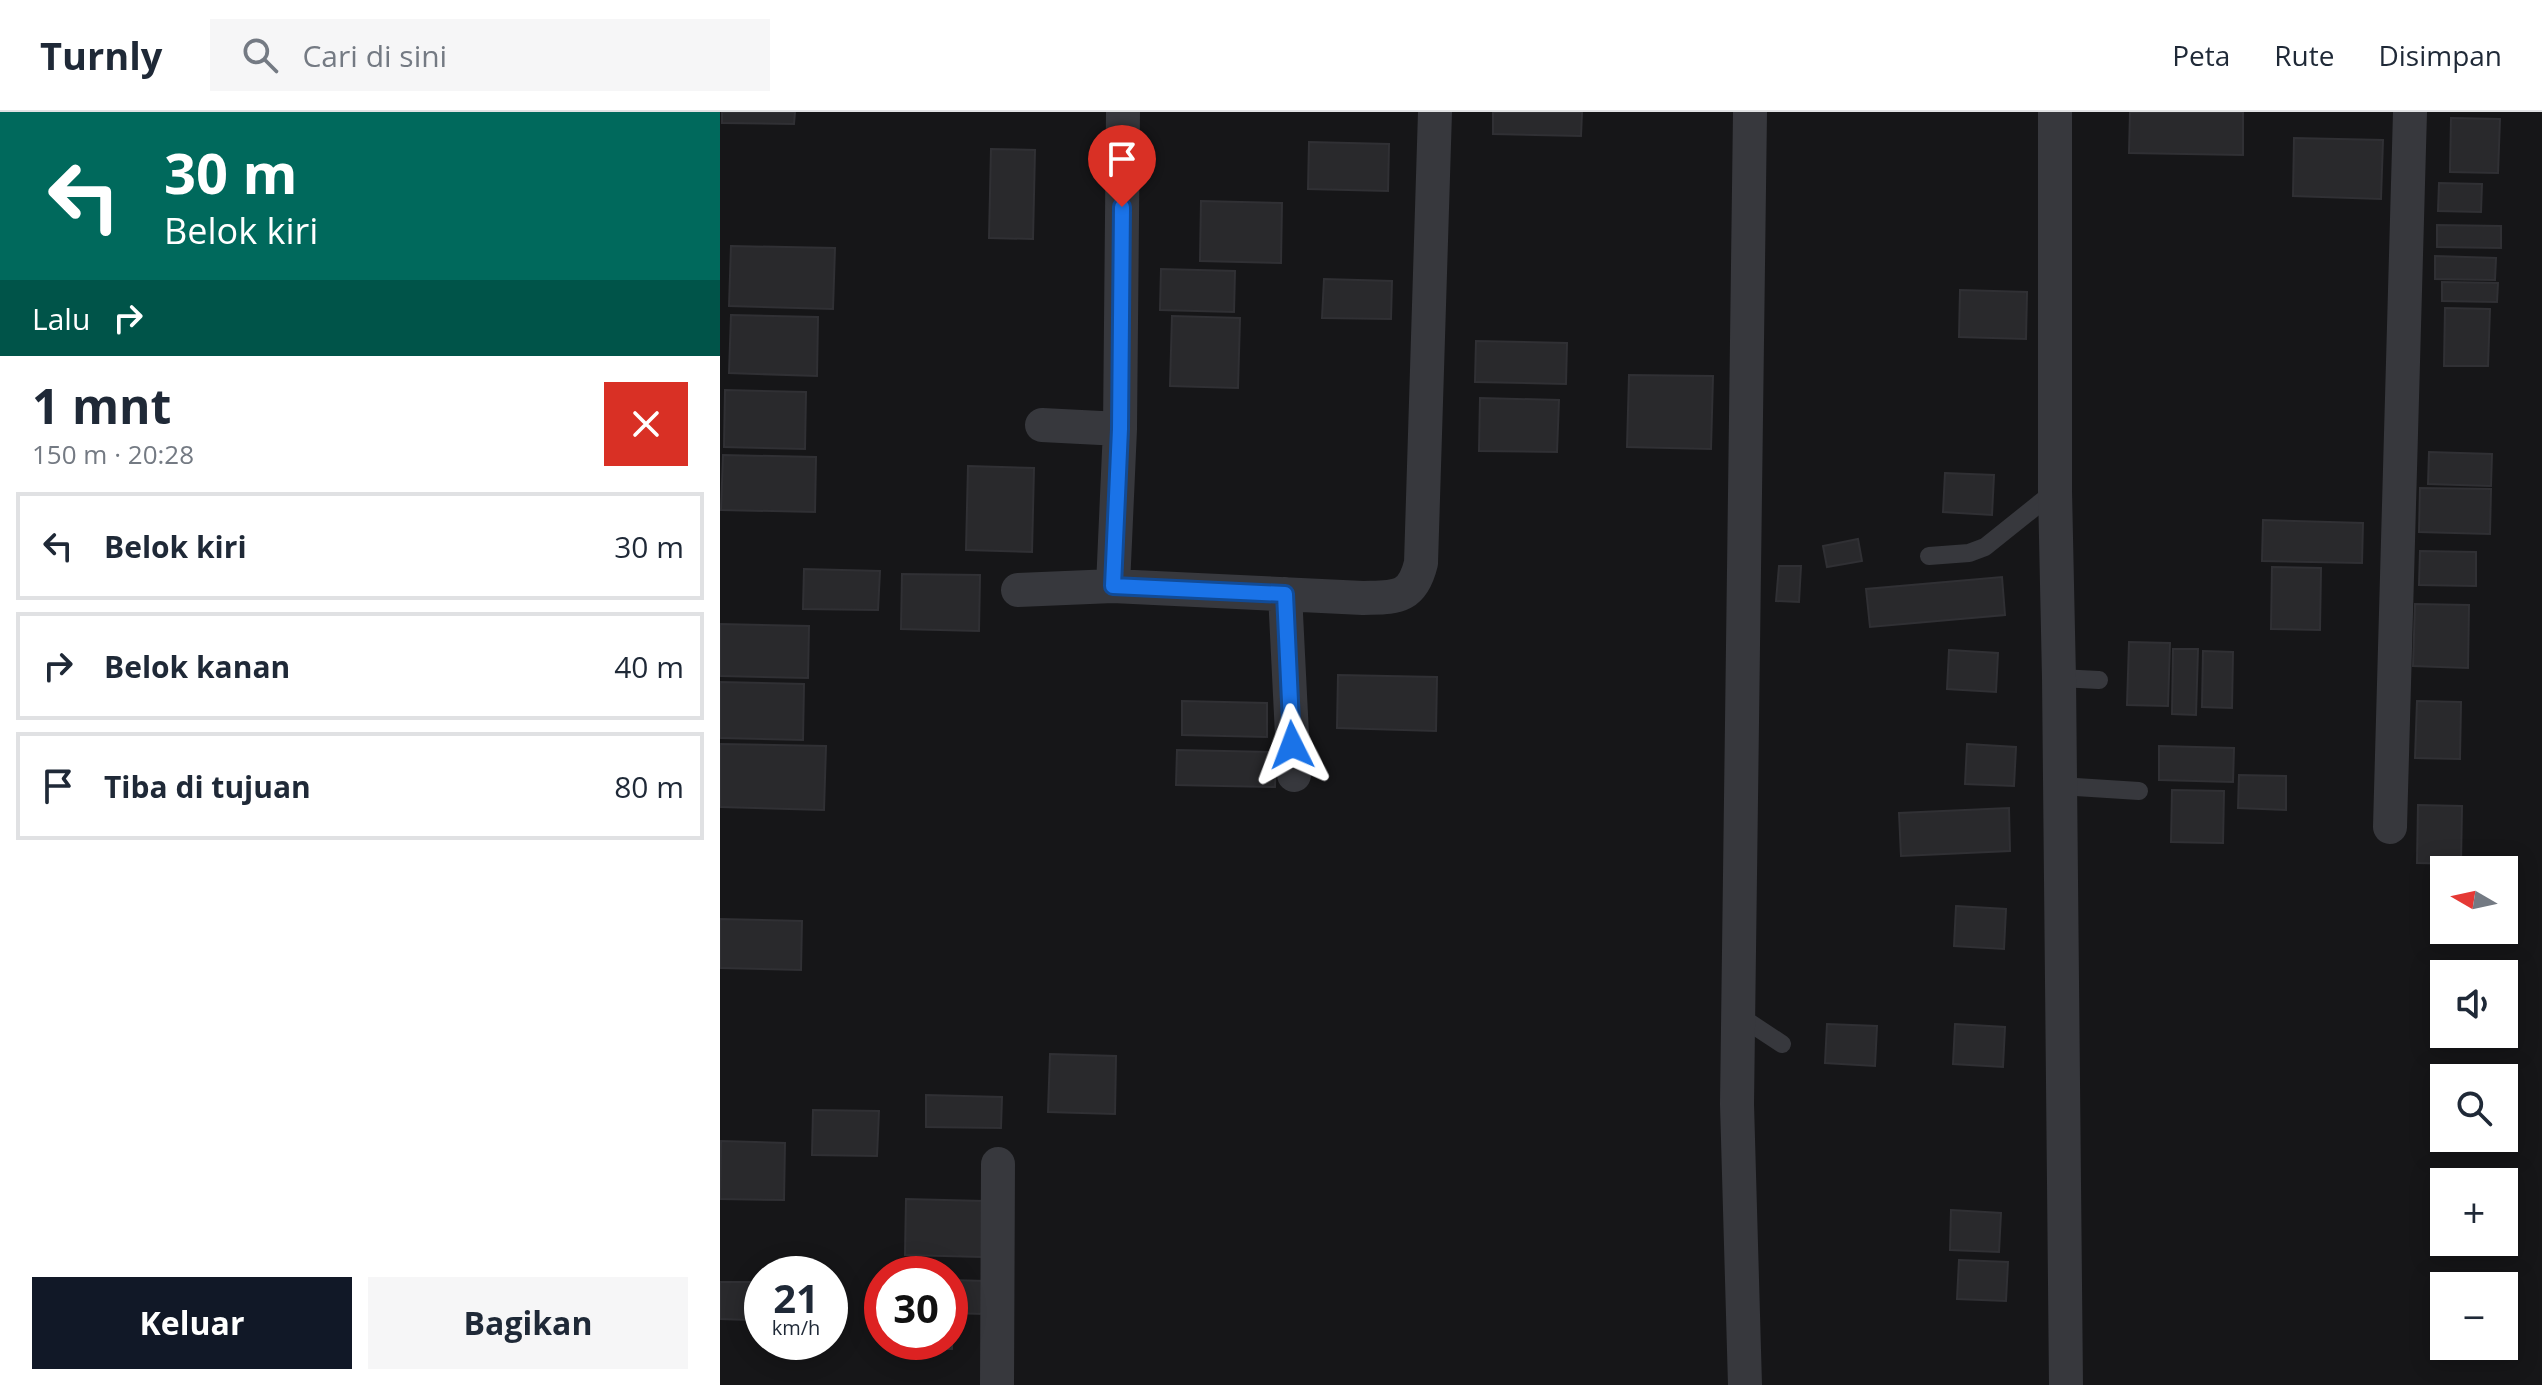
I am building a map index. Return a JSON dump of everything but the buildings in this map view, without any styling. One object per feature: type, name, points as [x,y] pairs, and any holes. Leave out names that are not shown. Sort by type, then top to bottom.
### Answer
[{"type":"street","points":[[1113,586],[1120,429],[1123,112]]},
{"type":"street","points":[[1018,590],[1113,586],[1285,594],[1395,597],[1404,594],[1418,576],[1422,548],[1435,112]]},
{"type":"street","points":[[1745,1385],[1737,1104],[1750,112]]},
{"type":"street","points":[[2055,112],[2055,491],[2066,1385]]},
{"type":"street","points":[[2390,827],[2410,112]]},
{"type":"street","points":[[1042,425],[1120,429]]},
{"type":"street","points":[[1285,594],[1294,775]]},
{"type":"street","points":[[997,1385],[998,1164]]},
{"type":"lane","points":[[1929,556],[1969,553],[1985,547],[2055,491]]},
{"type":"lane","points":[[2059,678],[2099,680]]},
{"type":"lane","points":[[2060,786],[2139,791]]},
{"type":"lane","points":[[1738,1015],[1782,1044]]},
{"type":"route","points":[[1122,207],[1120,429],[1113,586],[1285,594],[1292,745]]}]
